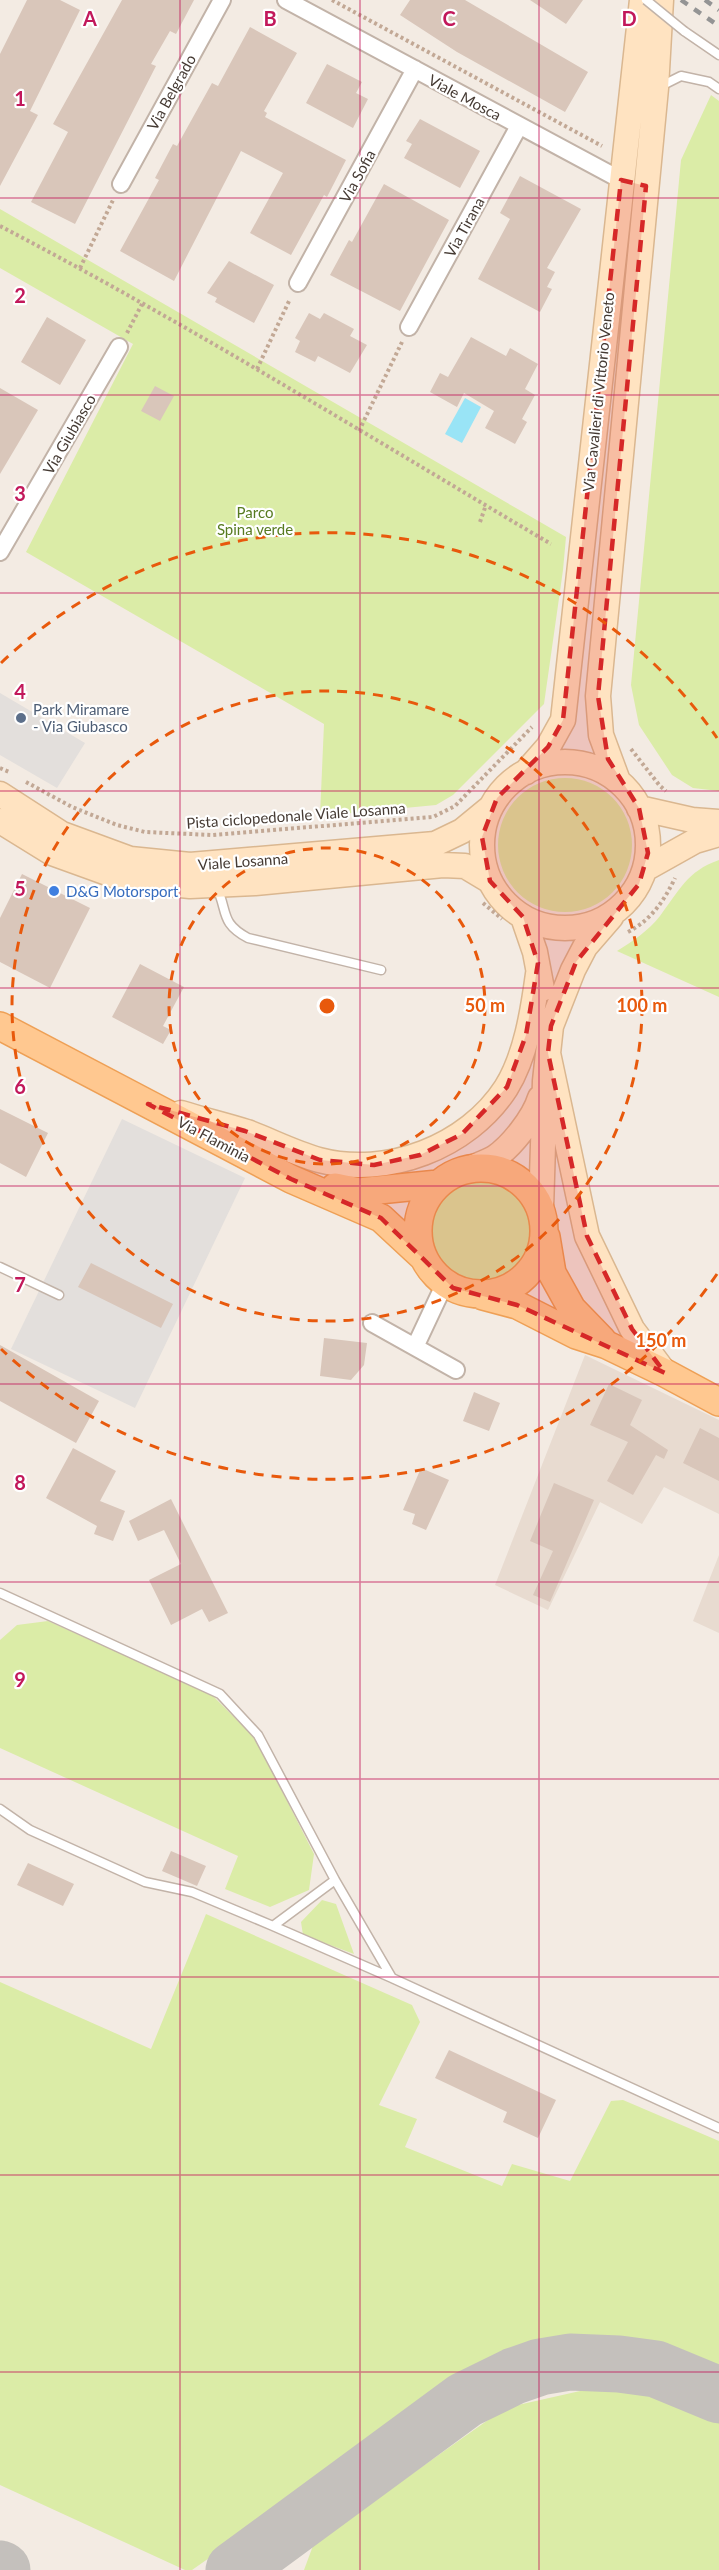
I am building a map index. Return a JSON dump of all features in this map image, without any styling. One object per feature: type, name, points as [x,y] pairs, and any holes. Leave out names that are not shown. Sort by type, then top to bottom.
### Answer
[{"type":"main road","name":"Via Cavalieri di Vittorio Veneto","points":[[644,0],[645,89],[646,186],[597,696],[601,735],[618,781],[639,808],[648,838],[645,869],[639,884],[619,908],[594,923],[579,927],[550,927],[515,921],[510,907],[485,891],[482,852],[485,822],[490,808],[505,788],[526,772],[548,747],[563,720],[621,180],[645,89],[661,0]]},
{"type":"main road","name":"Viale Mosca","points":[[621,180],[646,186]]},
{"type":"main road","name":"Via Cavalieri di Vittorio Veneto","points":[[526,772],[557,763],[573,763],[597,769],[618,781]]},
{"type":"main road","name":"Viale Losanna","points":[[5,783],[62,834],[130,859],[190,865],[435,844],[462,831],[490,808]]},
{"type":"main road","points":[[639,808],[692,820],[719,822]]},
{"type":"main road","name":"Viale Losanna","points":[[0,821],[52,853],[124,879],[190,886],[215,885],[443,865],[465,866],[485,891]]},
{"type":"main road","points":[[645,869],[695,842],[719,834]]},
{"type":"main road","points":[[619,908],[585,947],[573,970],[551,1026],[544,1081],[537,1107],[525,1128],[494,1158],[448,1177],[438,1184],[424,1202],[417,1235],[422,1256],[436,1276],[453,1287],[517,1305],[576,1335],[607,1345],[719,1402]]},
{"type":"main road","points":[[515,921],[535,952],[551,1026]]},
{"type":"main road","points":[[148,1104],[245,1131],[320,1160],[374,1165],[420,1155],[462,1134],[484,1116],[507,1087],[526,1035],[538,974]]},
{"type":"main road","name":"Via Flaminia","points":[[0,1026],[291,1179],[381,1218],[422,1256]]},
{"type":"main road","points":[[548,1053],[587,1236],[632,1329],[665,1373]]},
{"type":"main road","points":[[453,1287],[486,1294],[511,1287],[531,1271],[542,1248],[544,1081]]},
{"type":"main road","points":[[471,1168],[496,1169],[519,1179],[528,1188],[542,1216],[552,1273],[572,1309],[607,1345]]},
{"type":"main road","points":[[291,1179],[359,1192],[438,1184]]},
{"type":"street","name":"Via Belgrado","points":[[121,184],[222,0]]},
{"type":"street","name":"Viale Mosca","points":[[286,0],[621,180]]},
{"type":"street","name":"Via Sofia","points":[[298,283],[415,69]]},
{"type":"street","name":"Via Tirana","points":[[410,327],[519,126]]},
{"type":"street","name":"Via Giubiasco","points":[[0,552],[119,347]]},
{"type":"street","points":[[414,1347],[453,1287]]},
{"type":"street","points":[[372,1323],[456,1370]]},
{"type":"lane","points":[[644,0],[719,55]]},
{"type":"lane","points":[[645,89],[681,76],[709,82],[719,89]]},
{"type":"lane","points":[[215,885],[221,897],[223,913],[238,933],[248,938],[381,970]]},
{"type":"lane","points":[[0,1267],[59,1295]]},
{"type":"lane","points":[[0,1593],[220,1694],[258,1735],[335,1880],[392,1978]]},
{"type":"lane","points":[[0,1809],[30,1830],[145,1882],[192,1892],[273,1926],[719,2128]]},
{"type":"lane","points":[[273,1926],[335,1880]]},
{"type":"path","points":[[332,0],[602,146]]},
{"type":"path","points":[[80,268],[121,184]]},
{"type":"path","points":[[0,226],[80,268],[257,369],[551,544]]},
{"type":"path","points":[[257,369],[298,283]]},
{"type":"path","points":[[119,347],[142,304]]},
{"type":"path","points":[[359,431],[410,327]]},
{"type":"path","points":[[480,522],[486,505]]},
{"type":"path","name":"Pista ciclopedonale Viale Losanna","points":[[21,779],[72,807],[117,825],[145,832],[212,835],[433,817],[455,806],[535,724]]},
{"type":"path","points":[[625,740],[660,786],[668,793]]},
{"type":"path","points":[[0,768],[5,783]]},
{"type":"path","points":[[624,933],[636,928],[658,908],[676,876],[683,872]]},
{"type":"path","points":[[485,891],[500,916],[515,921]]},
{"type":"highlighted area","points":[[621,180],[646,186],[598,696],[608,759],[639,808],[648,853],[639,884],[576,962],[551,1026],[548,1053],[587,1236],[632,1329],[665,1373],[517,1305],[453,1288],[381,1218],[291,1179],[148,1104],[245,1131],[320,1160],[374,1165],[420,1155],[462,1134],[507,1087],[526,1035],[538,963],[523,917],[490,881],[482,837],[497,798],[548,747],[563,720]]},
{"type":"shaded area","name":"Park Miramare - Via Giubasco","points":[[0,693],[85,743],[57,788],[0,755]]},
{"type":"shaded area","points":[[122,1119],[245,1178],[135,1408],[11,1349]]},
{"type":"shaded area","points":[[585,1355],[719,1420],[719,1514],[664,1487],[642,1524],[600,1502],[548,1610],[495,1585]]},
{"type":"shaded area","points":[[719,1555],[719,1633],[693,1621]]},
{"type":"green space","points":[[711,95],[719,101],[719,791],[693,788],[672,775],[639,725],[631,685],[681,160]]},
{"type":"green space","name":"Parco Spina verde","points":[[0,209],[566,537],[544,704],[453,795],[436,805],[320,816],[324,724],[26,552],[133,344],[0,268]]},
{"type":"green space","points":[[565,778],[591,783],[612,798],[627,819],[632,845],[627,871],[612,892],[591,907],[565,912],[539,907],[518,892],[503,871],[498,845],[503,819],[518,798],[539,783]]},
{"type":"green space","points":[[719,860],[719,997],[617,951],[660,916],[691,876]]},
{"type":"green space","points":[[481,1182],[500,1186],[515,1197],[526,1212],[530,1231],[526,1250],[515,1265],[500,1276],[481,1280],[462,1276],[447,1265],[436,1250],[432,1231],[436,1212],[447,1197],[462,1186]]},
{"type":"green space","points":[[48,1621],[211,1694],[255,1738],[314,1854],[309,1890],[270,1907],[225,1889],[238,1856],[0,1748],[0,1640],[17,1625]]},
{"type":"green space","points":[[322,1900],[336,1904],[354,1954],[303,1935],[301,1922]]},
{"type":"green space","points":[[206,1914],[412,2005],[420,2022],[379,2105],[417,2119],[405,2147],[502,2186],[512,2164],[570,2181],[611,2101],[623,2100],[719,2141],[719,2372],[647,2346],[548,2343],[466,2378],[192,2570],[185,2570],[0,2485],[0,1982],[151,2049]]},
{"type":"green space","points":[[589,2389],[649,2393],[719,2420],[719,2570],[304,2570],[314,2543],[505,2408]]},
{"type":"water","points":[[465,398],[481,407],[462,443],[445,434]]},
{"type":"building","points":[[27,0],[60,0],[80,10],[30,111],[38,115],[0,186],[0,54]]},
{"type":"building","points":[[122,0],[194,0],[176,34],[170,31],[151,64],[156,66],[75,224],[31,202],[68,132],[53,124]]},
{"type":"building","points":[[410,0],[465,0],[588,72],[565,112],[457,52],[400,15]]},
{"type":"building","points":[[530,0],[583,0],[566,24]]},
{"type":"building","points":[[250,27],[297,53],[264,111],[267,113],[265,117],[346,160],[327,197],[324,195],[291,255],[250,233],[283,173],[241,151],[174,281],[120,251],[159,180],[155,178],[173,144],[177,146],[212,83],[218,86]]},
{"type":"building","points":[[327,64],[362,82],[356,93],[368,99],[353,128],[306,103]]},
{"type":"building","points":[[420,119],[480,151],[460,188],[404,158],[412,144],[406,141]]},
{"type":"building","points":[[520,176],[581,209],[547,268],[555,272],[547,287],[552,289],[540,312],[478,279],[510,219],[500,213]]},
{"type":"building","points":[[384,184],[449,220],[400,311],[330,275],[349,240],[352,242]]},
{"type":"building","points":[[229,261],[274,285],[254,323],[215,302],[217,298],[207,293]]},
{"type":"building","points":[[309,313],[320,319],[324,313],[354,329],[350,336],[367,345],[350,373],[318,356],[315,362],[295,352],[300,341],[295,338]]},
{"type":"building","points":[[47,317],[86,340],[60,385],[21,362]]},
{"type":"building","points":[[471,337],[506,356],[510,348],[538,364],[525,389],[535,395],[522,419],[527,422],[515,444],[485,428],[494,411],[464,393],[457,407],[430,392],[440,373],[448,377]]},
{"type":"building","points":[[155,386],[174,396],[160,421],[141,411]]},
{"type":"building","points":[[0,388],[38,410],[0,474]]},
{"type":"building","points":[[22,874],[90,908],[50,988],[0,962],[0,918]]},
{"type":"building","points":[[140,964],[184,987],[163,1026],[171,1030],[163,1044],[112,1017]]},
{"type":"building","points":[[0,1109],[48,1133],[26,1177],[0,1163]]},
{"type":"building","points":[[91,1263],[173,1304],[161,1328],[78,1287]]},
{"type":"building","points":[[324,1338],[367,1343],[364,1365],[351,1380],[320,1376]]},
{"type":"building","points":[[0,1345],[99,1401],[76,1443],[0,1401]]},
{"type":"building","points":[[609,1384],[642,1400],[630,1425],[668,1450],[664,1459],[656,1455],[633,1495],[607,1481],[628,1442],[590,1425]]},
{"type":"building","points":[[474,1392],[500,1403],[489,1431],[463,1421]]},
{"type":"building","points":[[700,1428],[719,1438],[719,1481],[683,1463]]},
{"type":"building","points":[[73,1448],[116,1471],[100,1501],[125,1511],[113,1541],[94,1534],[97,1526],[46,1498]]},
{"type":"building","points":[[421,1468],[449,1480],[426,1530],[412,1524],[415,1514],[403,1510]]},
{"type":"building","points":[[554,1483],[594,1500],[550,1602],[533,1595],[553,1551],[530,1541]]},
{"type":"building","points":[[171,1499],[228,1613],[209,1622],[202,1609],[171,1625],[149,1580],[181,1564],[164,1530],[138,1541],[129,1521]]},
{"type":"building","points":[[171,1851],[206,1866],[197,1886],[162,1871]]},
{"type":"building","points":[[28,1863],[74,1884],[63,1906],[17,1885]]},
{"type":"building","points":[[449,2050],[556,2100],[538,2138],[503,2122],[507,2112],[435,2078]]},
{"type":"taxiway","points":[[234,2570],[465,2400],[514,2376],[540,2367],[570,2362],[619,2364],[656,2369],[719,2395]]},
{"type":"railway","points":[[681,0],[719,26]]},
{"type":"railway","points":[[705,0],[719,10]]},
{"type":"place","name":"Park Miramare - Via Giubasco","points":[[21,718]]},
{"type":"place","name":"D&G Motorsport","points":[[54,891]]}]
